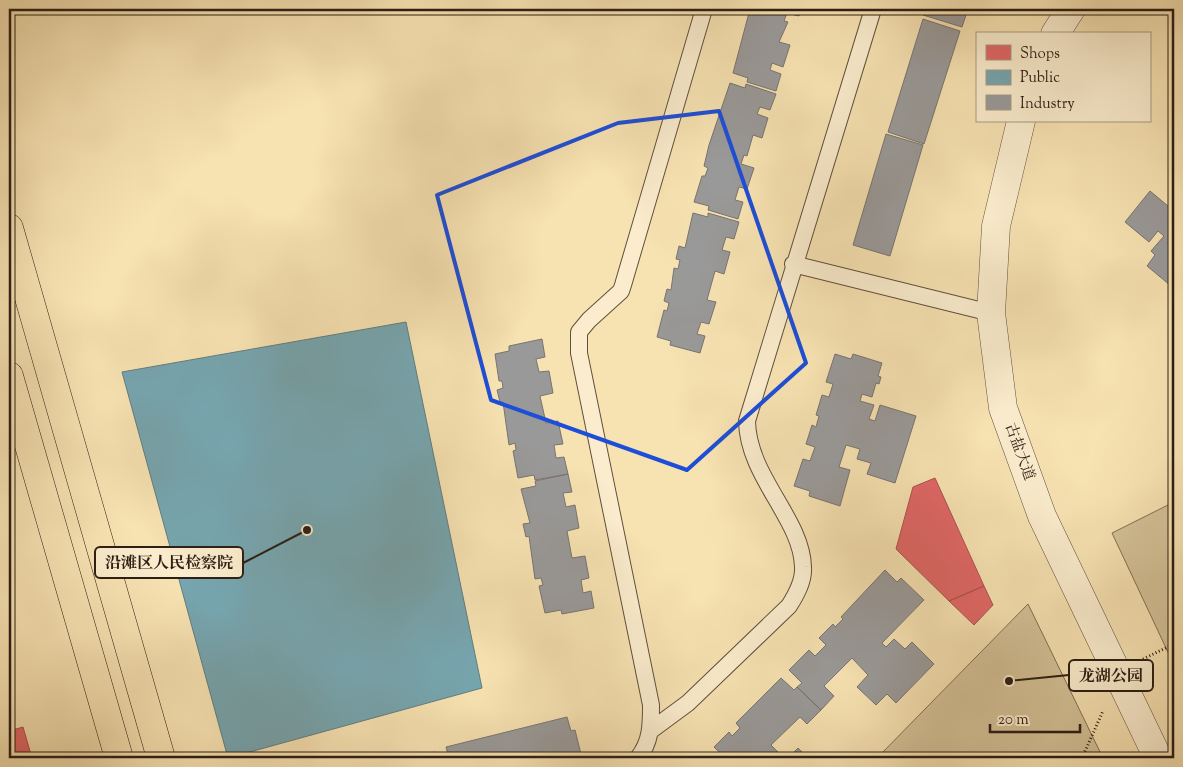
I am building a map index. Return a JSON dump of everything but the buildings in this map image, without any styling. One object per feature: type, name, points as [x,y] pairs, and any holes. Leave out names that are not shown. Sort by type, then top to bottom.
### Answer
[{"type":"main road","points":[[9,228],[161,758]]},
{"type":"main road","points":[[9,376],[118,758]]},
{"type":"street","points":[[1056,32],[1071,9]]},
{"type":"street","name":"古盐大道","points":[[1021,122],[1016,134],[996,226],[990,313],[1002,408],[1042,516],[1158,758]]},
{"type":"lane","points":[[638,758],[646,749],[650,731],[651,705],[579,353],[579,332],[589,320],[621,291],[704,9]]},
{"type":"lane","points":[[650,731],[688,703],[790,606],[798,591],[804,568],[800,547],[758,466],[747,438],[747,421],[793,264],[873,9]]},
{"type":"lane","points":[[793,264],[990,313]]},
{"type":"path","points":[[1082,758],[1099,722],[1116,672]]},
{"type":"highlighted area","points":[[719,111],[806,363],[687,470],[491,400],[437,195],[618,123]]},
{"type":"shaded area","points":[[1174,502],[1174,665],[1112,533]]},
{"type":"shaded area","points":[[1028,604],[1103,758],[877,758]]},
{"type":"place","name":"沿滩区人民检察院","points":[[307,530]]},
{"type":"place","name":"龙湖公园","points":[[1009,681]]}]
